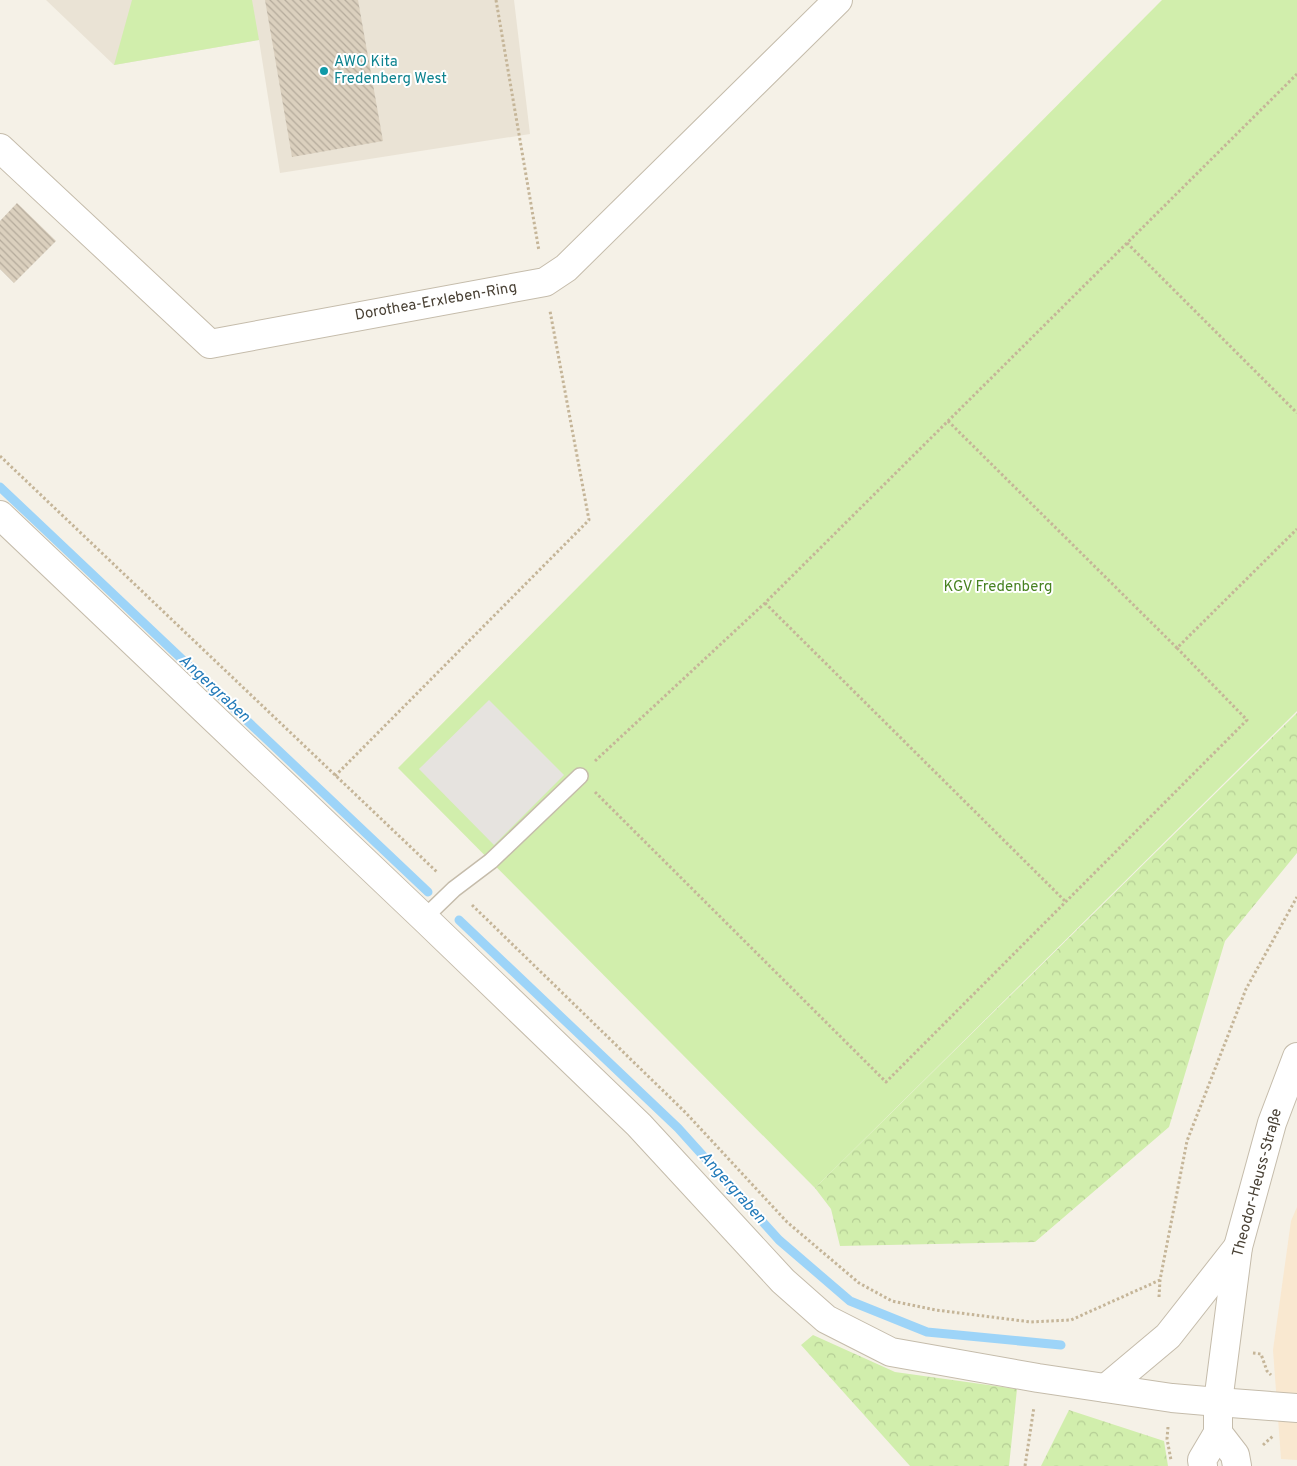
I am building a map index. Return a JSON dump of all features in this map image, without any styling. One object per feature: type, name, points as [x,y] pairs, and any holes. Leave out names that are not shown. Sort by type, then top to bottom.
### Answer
[{"type":"street","name":"Dorothea-Erxleben-Ring","points":[[0,148],[210,344],[545,282],[566,268],[838,0]]},
{"type":"street","points":[[0,515],[639,1125],[783,1281],[826,1320],[891,1352],[1038,1378],[1172,1398],[1297,1408]]},
{"type":"street","name":"Theodor-Heuss-Straße","points":[[1218,1433],[1218,1402],[1238,1247],[1272,1123],[1297,1057]]},
{"type":"street","points":[[1106,1388],[1168,1336],[1238,1247]]},
{"type":"street","points":[[1203,1466],[1202,1460],[1218,1433],[1235,1454],[1237,1466]]},
{"type":"lane","points":[[424,918],[454,888],[491,861],[580,776]]},
{"type":"path","points":[[335,776],[589,520],[496,0]]},
{"type":"path","points":[[948,421],[1247,720],[886,1082],[580,776],[765,602],[1297,74]]},
{"type":"path","points":[[1127,243],[1297,413]]},
{"type":"path","points":[[0,456],[454,888],[686,1113],[787,1222],[859,1283],[892,1300],[936,1310],[1031,1322],[1071,1320],[1160,1280],[1186,1140],[1246,989],[1297,897]]},
{"type":"path","points":[[1177,648],[1297,529]]},
{"type":"path","points":[[765,602],[1066,902]]},
{"type":"path","points":[[1025,1466],[1038,1378]]},
{"type":"shaded area","points":[[46,0],[514,0],[530,134],[280,173],[259,40],[114,65]]},
{"type":"shaded area","points":[[489,700],[564,775],[494,845],[419,769]]},
{"type":"shaded area","points":[[1297,1207],[1297,1460],[1281,1459],[1273,1350],[1291,1221]]},
{"type":"green space","points":[[132,0],[252,0],[259,40],[114,65]]},
{"type":"green space","name":"KGV Fredenberg","points":[[1162,0],[1297,0],[1297,711],[815,1188],[398,768]]},
{"type":"green space","points":[[1297,713],[1297,853],[1225,941],[1169,1127],[1035,1242],[840,1246],[831,1209],[815,1188]]},
{"type":"green space","points":[[813,1335],[895,1372],[1017,1389],[1009,1466],[910,1466],[801,1345]]},
{"type":"green space","points":[[1069,1410],[1164,1441],[1168,1466],[1041,1466]]},
{"type":"building","name":"AWO Kita Fredenberg West","points":[[265,0],[358,0],[383,141],[292,157]]},
{"type":"building","points":[[17,203],[56,241],[14,283],[0,269],[0,221]]},
{"type":"waterway","name":"Angergraben","points":[[0,487],[428,892]]},
{"type":"waterway","name":"Angergraben","points":[[459,920],[678,1128],[779,1240],[850,1301],[927,1332],[1061,1345]]},
{"type":"place","name":"AWO Kita Fredenberg West","points":[[324,71]]}]
